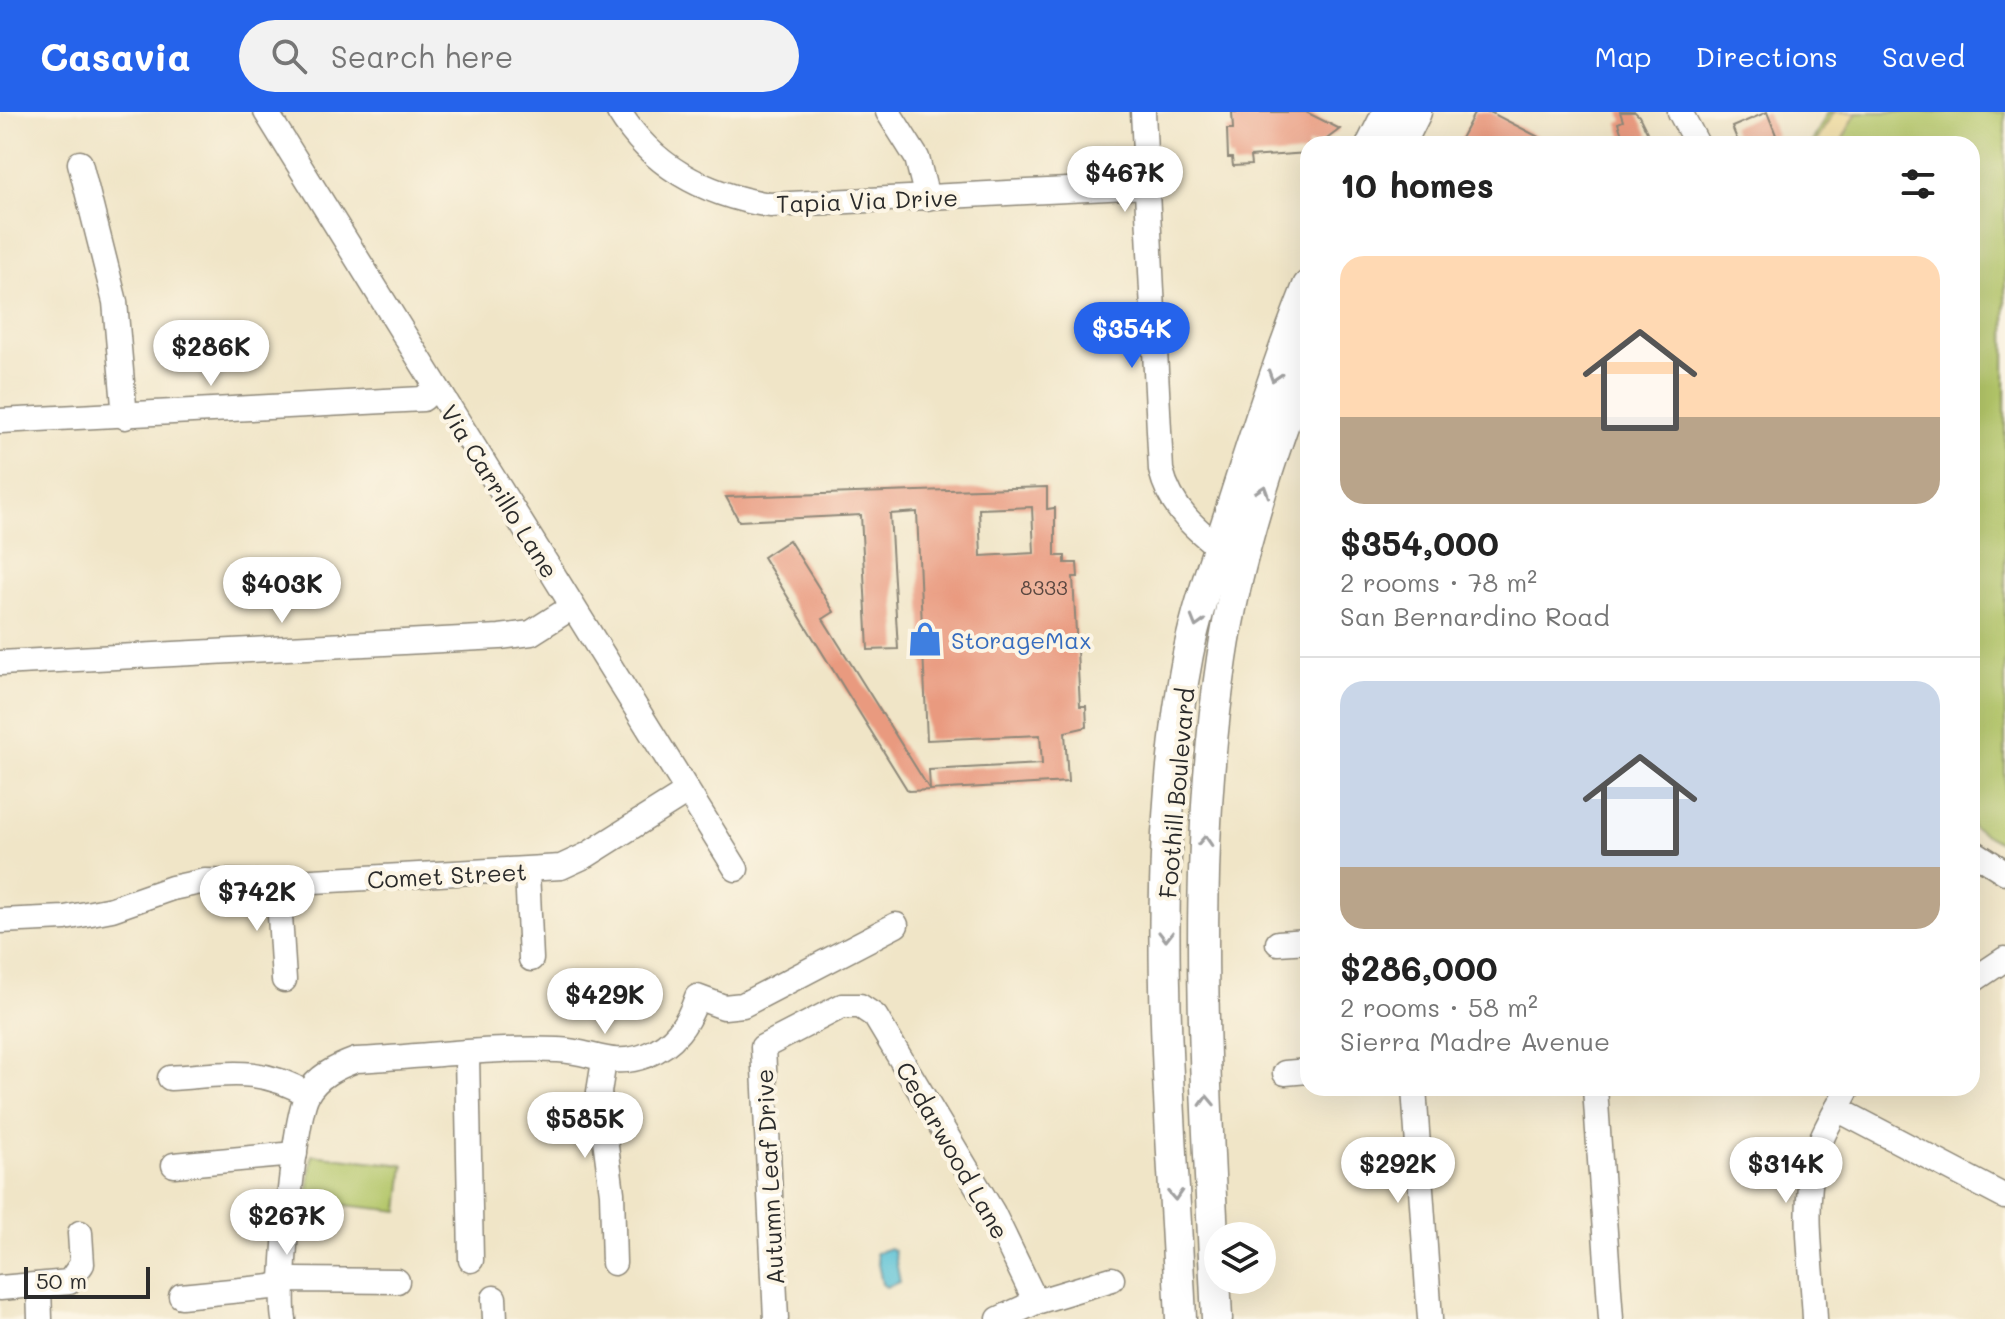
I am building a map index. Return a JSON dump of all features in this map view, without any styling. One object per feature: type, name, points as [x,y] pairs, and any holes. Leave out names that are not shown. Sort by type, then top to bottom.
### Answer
[{"type":"main road","points":[[1376,136],[1388,112]]},
{"type":"main road","points":[[1404,136],[1416,112]]},
{"type":"main road","name":"Foothill Boulevard","points":[[1217,1319],[1202,981],[1202,885],[1231,556],[1278,361],[1300,306]]},
{"type":"main road","name":"Foothill Boulevard","points":[[1181,1319],[1166,985],[1166,870],[1172,768],[1189,653],[1231,556],[1256,512],[1300,380]]},
{"type":"street","name":"Via Carrillo Lane","points":[[266,112],[736,869]]},
{"type":"street","name":"Tapia Via Drive","points":[[619,112],[652,154],[681,177],[716,194],[770,205],[1148,186]]},
{"type":"street","points":[[888,112],[917,158],[927,198]]},
{"type":"street","points":[[1143,112],[1161,470],[1167,494],[1180,513],[1231,556]]},
{"type":"street","points":[[1680,112],[1693,136]]},
{"type":"street","points":[[80,163],[115,302],[125,417]]},
{"type":"street","points":[[0,421],[125,417],[423,399],[436,387]]},
{"type":"street","points":[[0,663],[500,637],[531,633],[572,607]]},
{"type":"street","name":"Comet Street","points":[[0,921],[65,918],[112,909],[172,888],[205,881],[278,883],[561,867],[587,855],[687,792]]},
{"type":"street","points":[[1980,856],[2005,872]]},
{"type":"street","points":[[527,871],[531,959]]},
{"type":"street","points":[[278,883],[284,980]]},
{"type":"street","points":[[284,1319],[282,1283],[298,1121],[307,1094],[322,1077],[356,1060],[558,1050],[617,1063],[663,1048],[681,1031],[697,997],[724,1007],[743,1005],[896,925]]},
{"type":"street","points":[[1278,943],[1300,942]]},
{"type":"street","points":[[1980,976],[2005,959]]},
{"type":"street","name":"Autumn Leaf Drive","points":[[776,1319],[763,1047],[842,1006],[860,1006]]},
{"type":"street","name":"Cedarwood Lane","points":[[860,1006],[875,1016],[985,1200],[1036,1302]]},
{"type":"street","points":[[467,1055],[471,1260]]},
{"type":"street","points":[[604,1061],[599,1092],[611,1179],[614,1263]]},
{"type":"street","points":[[170,1078],[259,1073],[284,1080],[307,1094]]},
{"type":"street","points":[[1415,1096],[1430,1319]]},
{"type":"street","points":[[1596,1096],[1611,1319]]},
{"type":"street","points":[[1815,1319],[1810,1200],[1813,1163],[1822,1135],[1843,1098],[2005,1197]]},
{"type":"street","points":[[174,1165],[295,1154]]},
{"type":"street","points":[[0,1288],[62,1285],[75,1278],[82,1264],[80,1233]]},
{"type":"street","points":[[999,1319],[1036,1302],[1112,1279]]},
{"type":"street","points":[[181,1296],[294,1280],[397,1281]]},
{"type":"street","points":[[39,1286],[40,1319]]},
{"type":"green space","points":[[1828,112],[2005,112],[2005,846],[1980,832],[1980,136],[1815,136]]},
{"type":"green space","points":[[312,1155],[404,1165],[399,1211],[307,1201]]},
{"type":"sand","points":[[1834,112],[1857,112],[1844,136],[1820,136]]},
{"type":"water","points":[[890,1248],[894,1251],[900,1282],[886,1287],[882,1284],[876,1253]]},
{"type":"building","points":[[1232,112],[1306,112],[1340,129],[1331,136],[1300,136],[1300,154],[1250,157],[1251,165],[1233,166],[1232,158],[1228,158],[1227,129],[1233,129]]},
{"type":"building","points":[[1475,112],[1490,112],[1536,136],[1462,136]]},
{"type":"building","points":[[1620,112],[1635,112],[1649,136],[1622,136],[1618,123],[1623,121]]},
{"type":"building","points":[[1767,112],[1776,135],[1736,136],[1732,127]]},
{"type":"building","points":[[1047,487],[1047,509],[1055,508],[1055,556],[1065,556],[1065,563],[1077,563],[1078,577],[1073,577],[1080,706],[1086,706],[1087,727],[1065,732],[1068,782],[930,790],[929,770],[1042,764],[1040,735],[927,740],[917,512],[890,514],[898,649],[868,650],[861,515],[739,521],[726,497]],"holes":[[[1032,507],[1034,553],[981,556],[979,509]]]},
{"type":"building","points":[[789,540],[834,612],[823,619],[930,790],[908,791],[763,557]]},
{"type":"place","name":"StorageMax","points":[[925,639]]}]
